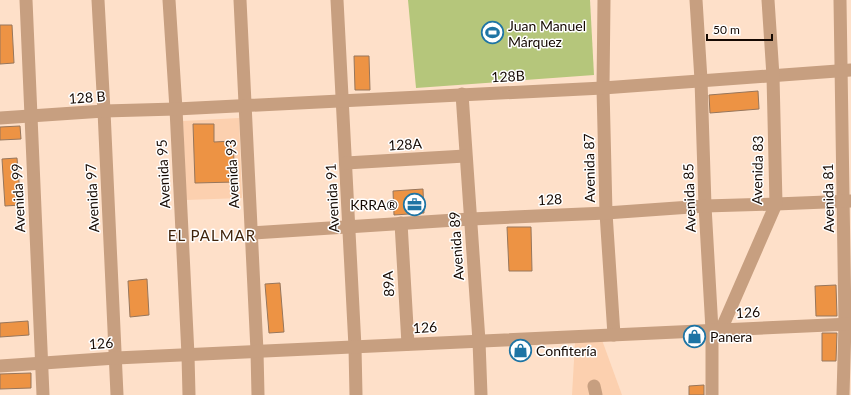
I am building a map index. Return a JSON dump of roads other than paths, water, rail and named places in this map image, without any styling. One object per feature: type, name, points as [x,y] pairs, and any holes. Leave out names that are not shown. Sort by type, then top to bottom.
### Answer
[{"type":"street","name":"Avenida 99","points":[[26,0],[43,395]]},
{"type":"street","name":"Avenida 97","points":[[98,0],[117,395]]},
{"type":"street","name":"Avenida 95","points":[[169,0],[176,109],[189,395]]},
{"type":"street","name":"Avenida 93","points":[[240,0],[252,233],[258,395]]},
{"type":"street","name":"Avenida 91","points":[[337,0],[355,347],[356,395]]},
{"type":"street","name":"Avenida 87","points":[[604,0],[603,88],[606,212],[614,335]]},
{"type":"street","name":"Avenida 85","points":[[696,0],[701,80],[705,206],[717,330],[712,395]]},
{"type":"street","name":"Avenida 83","points":[[717,330],[776,204],[773,76],[768,0]]},
{"type":"street","name":"Avenida 81","points":[[840,0],[846,70],[848,324],[843,395]]},
{"type":"street","name":"128B","points":[[176,109],[603,88],[846,70]]},
{"type":"street","name":"Avenida 89","points":[[462,94],[479,341],[481,395]]},
{"type":"street","name":"128 B","points":[[0,118],[104,111],[176,109]]},
{"type":"street","name":"128A","points":[[346,163],[466,156]]},
{"type":"street","name":"128","points":[[252,233],[349,226],[705,206],[847,201]]},
{"type":"street","name":"89A","points":[[401,223],[408,344]]},
{"type":"street","name":"126","points":[[0,366],[116,358],[257,351],[848,324]]},
{"type":"place","name":"Juan Manuel Márquez","points":[[492,33]]},
{"type":"place","name":"KRRA®","points":[[414,204]]},
{"type":"place","name":"Panera","points":[[695,336]]},
{"type":"place","name":"Confitería","points":[[521,350]]},
{"type":"district","name":"EL PALMAR","points":[[212,235]]}]
